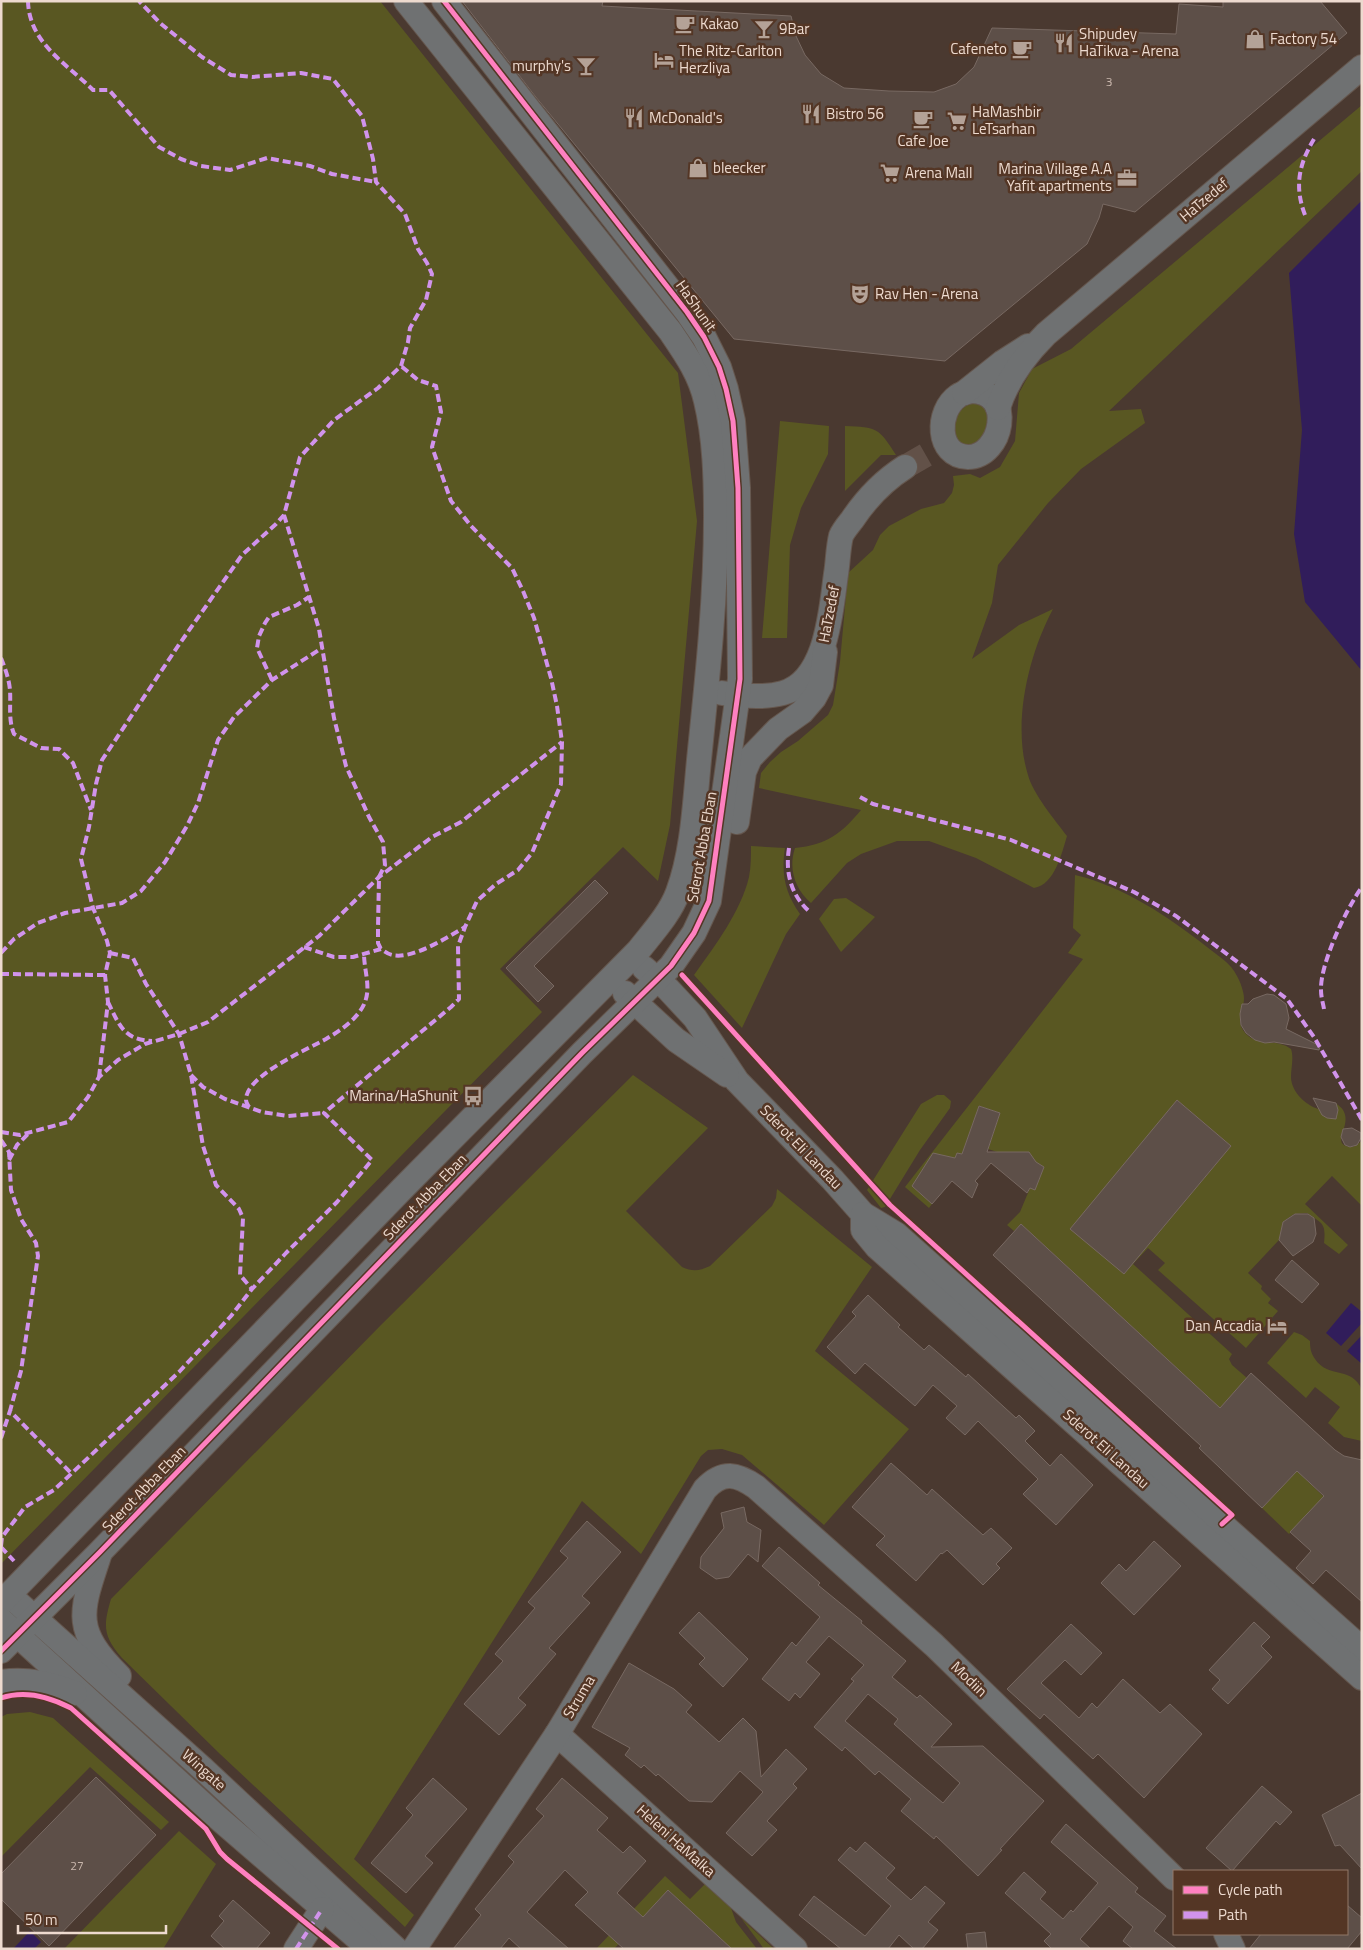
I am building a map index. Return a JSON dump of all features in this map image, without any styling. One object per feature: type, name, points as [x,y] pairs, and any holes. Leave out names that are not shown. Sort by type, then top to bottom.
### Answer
[{"type":"street","points":[[406,1],[670,330],[694,368],[706,400],[716,484],[716,558],[706,692]]},
{"type":"street","name":"HaShunit","points":[[444,1],[688,312],[704,337],[719,367],[733,421],[738,488],[740,679],[737,695]]},
{"type":"street","name":"HaTzedef","points":[[1046,334],[1002,362],[951,403],[943,424],[943,439],[938,448],[949,450],[958,456],[970,457],[981,454],[988,448],[996,436],[999,424],[998,408],[1002,393],[1028,352],[1046,334],[1362,66]]},
{"type":"street","points":[[964,393],[980,391],[990,395],[996,401],[998,408]]},
{"type":"street","name":"HaTzedef","points":[[706,692],[737,695],[783,693],[794,689],[806,677],[826,638],[842,536],[865,501],[894,474],[905,467]]},
{"type":"street","points":[[709,901],[730,858],[735,837],[744,772],[750,758],[763,743],[778,729],[802,712],[814,698],[821,685],[826,638]]},
{"type":"street","name":"Sderot Abba Eban","points":[[5,1599],[296,1298],[632,958],[661,922],[678,893],[686,863],[693,819],[706,692]]},
{"type":"street","name":"Sderot Abba Eban","points":[[7,1635],[34,1619],[673,962],[694,933],[709,901],[737,695]]},
{"type":"street","name":"Sderot Eli Landau","points":[[632,958],[677,998],[695,1018],[737,1082]]},
{"type":"street","points":[[673,962],[673,980],[677,998]]},
{"type":"street","name":"Sderot Eli Landau","points":[[610,979],[676,1040],[737,1082],[832,1179],[863,1214],[896,1234],[1362,1649]]},
{"type":"street","points":[[605,1030],[630,1024],[652,1026],[665,1030]]},
{"type":"street","name":"Sderot Eli Landau","points":[[863,1214],[862,1230],[877,1247],[1362,1678]]},
{"type":"street","name":"Struma","points":[[414,1949],[556,1734],[705,1489],[710,1484],[731,1475],[741,1477],[756,1487]]},
{"type":"street","name":"Modiin","points":[[756,1487],[934,1645],[1173,1877]]},
{"type":"street","points":[[100,1552],[83,1608],[89,1637],[101,1658],[181,1732],[203,1769]]},
{"type":"street","name":"Wingate","points":[[5,1599],[34,1619],[203,1769],[396,1949]]},
{"type":"street","name":"Wingate","points":[[7,1635],[85,1696],[204,1806],[370,1949]]},
{"type":"street","points":[[1,1682],[17,1680],[48,1684],[85,1696]]},
{"type":"street","name":"Heleni HaMalka","points":[[556,1734],[795,1949]]},
{"type":"street","points":[[296,1949],[322,1909]]},
{"type":"street","points":[[1226,1935],[1233,1949]]},
{"type":"shaded area","points":[[1,1],[380,1],[678,373],[697,521],[670,825],[658,881],[623,847],[500,969],[542,1012],[1,1564]]},
{"type":"shaded area","points":[[1362,105],[1362,171],[1109,411],[1141,409],[1145,423],[1081,469],[1048,503],[998,565],[992,603],[972,659],[1019,625],[1053,609],[1036,648],[1025,690],[1022,712],[1023,755],[1028,775],[1045,807],[1067,836],[1060,859],[1052,874],[1041,886],[1034,888],[976,858],[929,841],[897,841],[861,854],[847,863],[811,903],[805,897],[794,878],[792,863],[795,848],[825,841],[847,825],[861,810],[759,788],[761,773],[770,762],[828,715],[833,705],[840,662],[848,573],[873,550],[880,535],[889,526],[921,509],[944,503],[952,493],[954,485],[953,476],[970,474],[980,478],[1000,467],[1015,441],[1019,393],[1032,369],[1071,349]]},
{"type":"shaded area","points":[[1362,200],[1362,671],[1305,602],[1294,534],[1302,430],[1289,273]]},
{"type":"shaded area","points":[[971,403],[980,405],[987,410],[990,423],[982,437],[975,443],[966,446],[955,436],[953,424],[959,412]]},
{"type":"shaded area","points":[[780,421],[829,426],[828,454],[801,508],[790,545],[787,638],[762,638]]},
{"type":"shaded area","points":[[845,426],[871,428],[881,434],[896,455],[881,455],[845,491]]},
{"type":"shaded area","points":[[751,846],[785,848],[785,883],[800,914],[786,934],[742,1028],[694,975],[726,928],[740,903],[749,877]]},
{"type":"shaded area","points":[[1075,875],[1093,880],[1128,895],[1161,914],[1192,936],[1228,963],[1237,976],[1244,996],[1240,1020],[1242,1029],[1246,1034],[1263,1042],[1280,1044],[1291,1049],[1291,1077],[1297,1093],[1311,1106],[1322,1110],[1338,1110],[1335,1103],[1343,1109],[1345,1116],[1341,1142],[1353,1147],[1362,1141],[1362,1206],[1332,1176],[1305,1204],[1348,1245],[1339,1254],[1324,1243],[1324,1228],[1307,1213],[1294,1214],[1283,1222],[1279,1240],[1248,1273],[1262,1286],[1261,1289],[1271,1299],[1268,1303],[1278,1311],[1246,1348],[1158,1270],[1165,1263],[1148,1248],[1133,1264],[1232,1354],[1229,1359],[1232,1365],[1247,1378],[1220,1408],[1021,1224],[1014,1231],[1007,1225],[1020,1212],[1030,1188],[1035,1189],[1043,1167],[988,1149],[1000,1113],[979,1106],[962,1154],[912,1186],[932,1204],[929,1208],[905,1187],[1083,959],[1068,953],[1081,935],[1073,928]],"holes":[[[1177,1100],[1231,1146],[1124,1274]]]},
{"type":"shaded area","points":[[846,898],[875,917],[841,952],[819,919],[834,899]]},
{"type":"shaded area","points":[[633,1075],[708,1128],[626,1211],[682,1267],[689,1270],[699,1270],[710,1266],[772,1206],[776,1198],[777,1189],[872,1267],[815,1351],[909,1429],[824,1525],[742,1455],[722,1449],[708,1450],[701,1456],[641,1554],[582,1501],[354,1859],[414,1915],[405,1927],[220,1754],[122,1658],[111,1643],[106,1630],[108,1608],[111,1599],[382,1324]]},
{"type":"shaded area","points":[[937,1095],[944,1095],[951,1101],[950,1108],[920,1150],[885,1207],[881,1208],[867,1190],[921,1104]]},
{"type":"shaded area","points":[[1351,1303],[1362,1312],[1362,1323],[1341,1346],[1326,1333]]},
{"type":"shaded area","points":[[1294,1332],[1310,1341],[1312,1353],[1320,1365],[1326,1369],[1350,1376],[1360,1386],[1362,1441],[1344,1437],[1328,1423],[1340,1407],[1315,1387],[1306,1398],[1267,1363]]},
{"type":"shaded area","points":[[1362,1335],[1362,1364],[1347,1351]]},
{"type":"shaded area","points":[[1297,1471],[1324,1497],[1289,1534],[1262,1508]]},
{"type":"shaded area","points":[[30,1712],[53,1718],[169,1822],[161,1830],[90,1767],[1,1857],[1,1717],[7,1714]]},
{"type":"shaded area","points":[[179,1831],[216,1864],[163,1949],[64,1949]]},
{"type":"shaded area","points":[[665,1876],[690,1899],[705,1884],[731,1908],[736,1922],[757,1949],[732,1949],[668,1890],[614,1949],[596,1949]]},
{"type":"shaded area","points":[[741,1918],[774,1949],[764,1949]]},
{"type":"shaded area","points":[[30,1931],[41,1942],[34,1949],[13,1949]]},
{"type":"pier","points":[[1362,197],[1362,200],[1286,275],[1287,271]]},
{"type":"building","name":"Arena Mall","points":[[462,1],[603,1],[602,6],[791,16],[796,36],[805,55],[821,74],[844,88],[889,91],[934,92],[956,84],[974,67],[992,28],[1176,34],[1179,4],[1223,7],[1223,1],[1320,1],[1347,33],[1135,212],[1103,204],[1087,244],[945,361],[734,339],[535,96]]},
{"type":"building","points":[[595,880],[608,893],[534,966],[554,986],[538,1002],[506,968]]},
{"type":"building","points":[[1267,994],[1274,995],[1286,1004],[1289,1018],[1286,1029],[1320,1046],[1319,1050],[1274,1042],[1265,1043],[1255,1040],[1246,1033],[1241,1025],[1240,1014],[1242,1004],[1248,1004],[1253,999]]},
{"type":"building","points":[[1313,1098],[1336,1103],[1338,1110],[1336,1119],[1327,1118],[1322,1115]]},
{"type":"building","points":[[1177,1100],[1231,1146],[1124,1274],[1070,1229]]},
{"type":"building","points":[[979,1106],[1000,1113],[987,1152],[1029,1152],[1036,1162],[1044,1167],[1035,1190],[1030,1188],[1027,1193],[991,1163],[975,1181],[978,1184],[972,1198],[952,1181],[932,1204],[912,1186],[933,1153],[955,1158],[957,1153],[962,1154]]},
{"type":"building","points":[[1352,1128],[1361,1133],[1361,1138],[1357,1145],[1350,1147],[1345,1145],[1341,1137],[1343,1129]]},
{"type":"building","points":[[1295,1214],[1308,1214],[1314,1218],[1316,1234],[1313,1242],[1293,1256],[1279,1240],[1283,1222]]},
{"type":"building","points":[[1021,1224],[1220,1408],[1251,1373],[1335,1450],[1344,1456],[1362,1460],[1362,1602],[1326,1570],[1313,1584],[1296,1568],[1311,1551],[1290,1532],[1324,1496],[1297,1471],[1262,1508],[1199,1448],[1201,1446],[993,1255]]},
{"type":"building","points":[[1292,1260],[1319,1284],[1302,1303],[1275,1280]]},
{"type":"building","points":[[868,1295],[900,1325],[898,1327],[924,1350],[929,1345],[966,1377],[968,1374],[1016,1418],[1019,1415],[1035,1431],[1025,1441],[1050,1466],[1061,1454],[1093,1485],[1056,1525],[1023,1494],[1038,1479],[978,1421],[965,1435],[946,1418],[957,1406],[933,1385],[915,1406],[865,1363],[855,1374],[827,1347],[856,1316],[852,1312]]},
{"type":"building","points":[[891,1463],[927,1495],[932,1489],[983,1535],[991,1528],[1012,1548],[996,1564],[1000,1568],[983,1585],[947,1550],[941,1553],[916,1581],[876,1545],[885,1536],[852,1507]]},
{"type":"building","points":[[744,1507],[747,1522],[761,1530],[758,1562],[748,1554],[729,1577],[716,1579],[700,1568],[701,1557],[724,1528],[721,1513]]},
{"type":"building","points":[[587,1521],[621,1552],[582,1596],[590,1603],[549,1648],[556,1654],[518,1698],[526,1705],[499,1735],[464,1704],[503,1661],[495,1654],[535,1608],[528,1602],[568,1558],[560,1551]]},
{"type":"building","points":[[1154,1541],[1181,1566],[1134,1615],[1101,1583],[1119,1564],[1126,1571]]},
{"type":"building","points":[[779,1547],[820,1583],[818,1585],[862,1621],[861,1623],[906,1661],[892,1677],[917,1698],[920,1695],[952,1724],[931,1747],[983,1746],[1044,1801],[978,1876],[936,1836],[934,1839],[901,1811],[911,1799],[879,1771],[875,1775],[845,1747],[842,1751],[814,1727],[854,1681],[851,1679],[864,1665],[829,1636],[806,1662],[820,1674],[800,1698],[795,1693],[789,1701],[762,1679],[792,1642],[796,1646],[820,1617],[762,1566]],"holes":[[[868,1694],[898,1719],[894,1724],[960,1783],[943,1803],[845,1721]]]},
{"type":"building","points":[[699,1612],[748,1659],[723,1687],[699,1664],[705,1658],[679,1633]]},
{"type":"building","points":[[1254,1622],[1270,1637],[1261,1646],[1272,1657],[1228,1704],[1212,1689],[1220,1680],[1209,1670]]},
{"type":"building","points":[[1071,1624],[1102,1653],[1081,1675],[1065,1660],[1041,1683],[1079,1718],[1092,1703],[1097,1708],[1123,1679],[1160,1713],[1170,1704],[1202,1734],[1144,1798],[1098,1754],[1093,1759],[1044,1714],[1040,1719],[1007,1689]]},
{"type":"building","points":[[629,1663],[674,1689],[692,1705],[686,1712],[719,1742],[743,1718],[756,1731],[761,1777],[786,1749],[807,1769],[793,1784],[797,1788],[767,1821],[777,1830],[752,1856],[726,1833],[763,1792],[740,1771],[712,1802],[689,1801],[658,1774],[656,1776],[644,1765],[641,1768],[625,1755],[630,1748],[592,1727]]},
{"type":"building","points":[[96,1777],[156,1835],[49,1946],[1,1899],[1,1874]]},
{"type":"building","points":[[433,1778],[467,1809],[425,1856],[433,1863],[406,1893],[371,1863],[413,1815],[406,1808]]},
{"type":"building","points":[[562,1778],[608,1818],[597,1830],[623,1853],[630,1846],[646,1861],[617,1893],[643,1917],[668,1890],[732,1949],[624,1949],[575,1905],[588,1892],[565,1870],[527,1912],[569,1949],[521,1949],[509,1938],[500,1949],[453,1949],[481,1915],[475,1909],[514,1862],[508,1856],[544,1816],[536,1809]]},
{"type":"building","points":[[1262,1786],[1292,1812],[1280,1825],[1276,1821],[1233,1870],[1206,1848]]},
{"type":"building","points":[[1362,1793],[1362,1869],[1340,1845],[1335,1846],[1322,1815]]},
{"type":"building","points":[[1066,1824],[1138,1888],[1135,1892],[1166,1916],[1154,1931],[1177,1949],[1133,1949],[1123,1941],[1133,1927],[1109,1906],[1080,1939],[1091,1949],[1052,1949],[1044,1941],[1051,1934],[1005,1893],[1024,1872],[1046,1892],[1040,1899],[1063,1919],[1071,1910],[1073,1912],[1098,1883],[1051,1842]]},
{"type":"building","points":[[865,1842],[895,1868],[886,1878],[911,1900],[925,1886],[945,1903],[928,1922],[938,1930],[922,1949],[914,1949],[899,1935],[888,1949],[841,1949],[799,1915],[814,1896],[865,1936],[891,1906],[838,1860],[850,1847],[856,1852]]},
{"type":"building","points":[[233,1900],[270,1933],[256,1949],[225,1949],[211,1936],[224,1921],[219,1916]]},
{"type":"building","points":[[1348,1906],[1362,1918],[1362,1931],[1347,1949],[1249,1949],[1260,1935],[1348,1935]]},
{"type":"building","points":[[985,1932],[987,1949],[968,1949],[966,1934]]},
{"type":"tunnel","points":[[905,467],[931,452]]},
{"type":"marked path","points":[[28,1],[30,16],[35,29],[51,51],[93,90],[109,90],[159,147],[181,159],[201,166],[230,170],[267,158],[310,166],[332,174],[376,182]]},
{"type":"marked path","points":[[99,1077],[108,1002],[105,975],[110,953],[93,908],[81,859],[102,760],[178,646],[242,555],[284,515],[300,457],[334,420],[378,388],[401,366],[410,328],[426,300],[432,274],[418,249],[405,214],[376,182],[373,159],[362,116],[333,79],[301,73],[252,77],[231,75],[202,57],[160,23],[139,1]]},
{"type":"marked path","points":[[1305,215],[1300,194],[1300,176],[1305,157],[1314,139]]},
{"type":"marked path","points":[[1,1546],[2,1537],[25,1507],[54,1490],[179,1372],[231,1316],[252,1289],[337,1202],[372,1160],[324,1113],[459,999],[458,946],[477,901],[496,884],[518,870],[532,853],[561,784],[562,742],[557,706],[534,618],[512,568],[471,526],[451,501],[432,447],[441,412],[436,386],[418,380],[401,366]]},
{"type":"marked path","points":[[284,515],[319,629],[334,718],[346,766],[369,817],[383,842],[385,865],[379,877],[378,928],[378,943],[381,949]]},
{"type":"marked path","points":[[272,680],[257,648],[259,636],[269,617],[297,605],[309,597]]},
{"type":"marked path","points":[[1,953],[14,939],[38,923],[65,913],[122,903],[141,891],[165,862],[187,826],[198,803],[218,740],[234,717],[272,680],[322,648]]},
{"type":"marked path","points":[[1,658],[7,674],[10,717],[14,734],[41,748],[59,749],[73,763],[91,810]]},
{"type":"marked path","points":[[1,1132],[20,1135],[68,1122],[88,1097],[99,1077],[118,1060],[145,1044],[179,1034],[208,1022],[319,936],[379,877],[432,837],[461,822],[562,742]]},
{"type":"marked path","points":[[860,797],[873,804],[1011,840],[1134,892],[1176,916],[1287,999],[1314,1037],[1362,1120]]},
{"type":"marked path","points":[[789,848],[788,866],[791,884],[794,892],[811,913]]},
{"type":"marked path","points":[[1324,1009],[1321,990],[1329,952],[1342,922],[1362,887]]},
{"type":"marked path","points":[[304,947],[334,957],[353,957],[381,949],[391,955],[400,956],[430,947],[465,927]]},
{"type":"marked path","points":[[110,953],[133,958],[146,984],[179,1034],[191,1075],[203,1146],[216,1185],[239,1209],[243,1218],[240,1275],[252,1289]]},
{"type":"marked path","points":[[249,1107],[246,1100],[248,1091],[266,1073],[337,1032],[348,1024],[362,1008],[367,996],[364,953]]},
{"type":"marked path","points":[[1,974],[105,975]]},
{"type":"marked path","points":[[108,1002],[124,1030],[135,1038],[152,1041]]},
{"type":"marked path","points":[[191,1075],[203,1087],[225,1099],[262,1112],[288,1116],[324,1113]]},
{"type":"marked path","points":[[9,1160],[17,1145],[28,1134]]},
{"type":"marked path","points":[[1,1140],[9,1152],[11,1190],[21,1219],[36,1243],[38,1256],[21,1371],[10,1411],[71,1473]]},
{"type":"marked path","points":[[1,1438],[10,1411]]},
{"type":"marked path","points":[[1,1547],[14,1561]]},
{"type":"marked path","points":[[296,1949],[322,1909]]},
{"type":"cycle path","points":[[1,1651],[100,1552],[582,1053],[671,966],[694,933],[709,901],[740,679],[738,488],[733,421],[726,389],[719,367],[704,337],[687,312],[444,1]]},
{"type":"cycle path","points":[[682,975],[890,1205],[1232,1515],[1222,1524]]},
{"type":"cycle path","points":[[1,1698],[19,1695],[37,1696],[71,1708],[206,1829],[220,1852],[227,1859],[338,1949]]},
{"type":"place","name":"Kakao","points":[[685,24]]},
{"type":"place","name":"9Bar","points":[[764,29]]},
{"type":"place","name":"Factory 54","points":[[1255,39]]},
{"type":"place","name":"Shipudey HaTikva - Arena","points":[[1064,43]]},
{"type":"place","name":"Cafeneto","points":[[1022,49]]},
{"type":"place","name":"The Ritz-Carlton Herzliya","points":[[664,60]]},
{"type":"place","name":"murphy's","points":[[586,66]]},
{"type":"place","name":"Bistro 56","points":[[811,114]]},
{"type":"place","name":"McDonald's","points":[[634,118]]},
{"type":"place","name":"Cafe Joe","points":[[923,119]]},
{"type":"place","name":"HaMashbir LeTsarhan","points":[[957,121]]},
{"type":"place","name":"bleecker","points":[[698,168]]},
{"type":"place","name":"Arena Mall","points":[[890,173]]},
{"type":"place","name":"Marina Village A.A Yafit apartments","points":[[1127,178]]},
{"type":"place","name":"Rav Hen - Arena","points":[[860,294]]},
{"type":"place","name":"Marina/HaShunit","points":[[473,1096]]},
{"type":"place","name":"Dan Accadia","points":[[1277,1326]]}]
